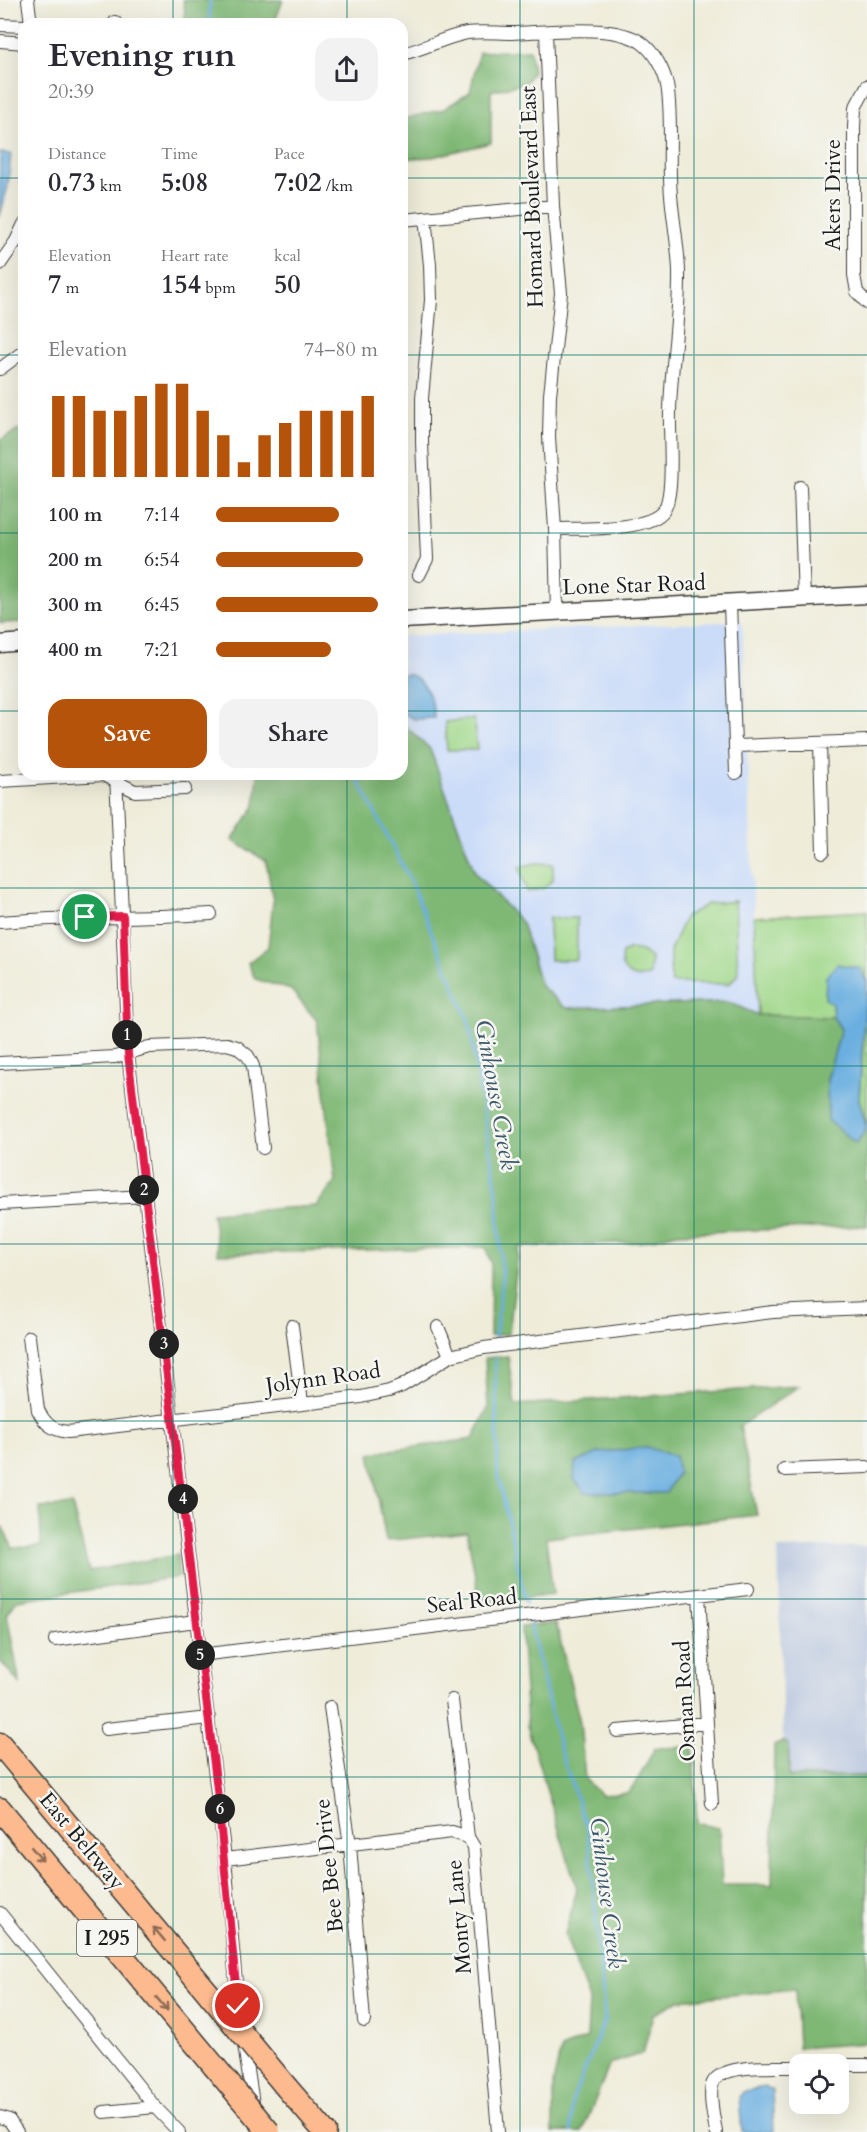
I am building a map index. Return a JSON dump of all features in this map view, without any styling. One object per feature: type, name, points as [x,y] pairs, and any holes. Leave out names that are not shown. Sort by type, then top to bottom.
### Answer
[{"type":"highway","name":"East Beltway","points":[[0,1744],[325,2132]]},
{"type":"highway","name":"East Beltway","points":[[0,1809],[270,2132]]},
{"type":"street","points":[[28,0],[31,18]]},
{"type":"street","points":[[0,25],[18,26]]},
{"type":"street","name":"Homard Boulevard East","points":[[546,32],[553,206],[561,293],[550,395],[549,436],[557,611]]},
{"type":"street","points":[[408,52],[467,33],[606,32],[627,35],[640,41],[650,50],[667,84],[670,186],[679,270],[670,413],[668,503],[663,512],[641,524],[555,530]]},
{"type":"street","points":[[0,41],[18,42]]},
{"type":"street","name":"Akers Drive","points":[[867,86],[855,108],[854,207],[855,285],[861,298],[867,303]]},
{"type":"street","points":[[408,219],[553,206]]},
{"type":"street","points":[[419,575],[427,559],[422,398],[431,300],[425,218]]},
{"type":"street","points":[[0,264],[18,235]]},
{"type":"street","points":[[0,369],[18,356]]},
{"type":"street","points":[[800,487],[804,599]]},
{"type":"street","name":"Lone Star Road","points":[[408,620],[867,595]]},
{"type":"street","points":[[730,604],[736,773]]},
{"type":"street","points":[[0,644],[18,642]]},
{"type":"street","points":[[736,746],[867,741]]},
{"type":"street","points":[[820,743],[823,852]]},
{"type":"street","points":[[0,781],[18,780]]},
{"type":"street","points":[[116,780],[128,1054],[209,1718],[238,2006],[258,2132]]},
{"type":"street","points":[[119,780],[135,791],[185,789]]},
{"type":"street","points":[[0,922],[211,914]]},
{"type":"street","points":[[0,1063],[128,1054],[137,1049],[149,1047],[215,1044],[237,1047],[248,1056],[253,1066],[263,1148]]},
{"type":"street","points":[[0,1204],[145,1196]]},
{"type":"street","name":"Jolynn Road","points":[[29,1337],[38,1410],[42,1419],[50,1427],[57,1431],[68,1432],[361,1397],[389,1391],[416,1379],[450,1356],[484,1348],[762,1314],[867,1308]]},
{"type":"street","points":[[292,1326],[302,1403]]},
{"type":"street","points":[[438,1327],[450,1356]]},
{"type":"street","points":[[784,1470],[867,1467]]},
{"type":"street","name":"Seal Road","points":[[200,1655],[748,1589]]},
{"type":"street","name":"Osman Road","points":[[699,1595],[712,1804]]},
{"type":"street","points":[[54,1640],[196,1621]]},
{"type":"street","name":"Monty Lane","points":[[452,1700],[468,1837],[474,1847],[498,2132]]},
{"type":"street","name":"Bee Bee Drive","points":[[330,1707],[350,1845],[364,2021]]},
{"type":"street","points":[[106,1729],[209,1718]]},
{"type":"street","points":[[617,1731],[706,1723]]},
{"type":"street","points":[[225,1859],[452,1832],[468,1837]]},
{"type":"street","points":[[0,1913],[155,2107],[179,2132]]},
{"type":"street","points":[[849,2066],[867,2065]]},
{"type":"street","points":[[716,2132],[711,2088],[715,2079],[723,2072],[734,2069],[789,2067]]},
{"type":"street","points":[[104,2112],[155,2107]]},
{"type":"street","points":[[0,2117],[9,2120],[17,2132]]},
{"type":"shaded area","points":[[742,621],[758,1015],[728,1002],[567,1008],[541,986],[522,923],[475,873],[430,749],[408,729],[408,636]]},
{"type":"shaded area","points":[[867,1546],[867,1776],[788,1777],[789,1745],[783,1741],[778,1549]]},
{"type":"green space","points":[[183,0],[283,0],[276,18],[184,18]]},
{"type":"green space","points":[[530,50],[533,72],[525,83],[491,91],[491,143],[432,157],[408,159],[408,118],[444,109],[470,92],[479,52]]},
{"type":"green space","points":[[18,430],[18,622],[0,623],[0,440]]},
{"type":"green space","points":[[474,719],[477,750],[447,750],[445,722]]},
{"type":"green space","points":[[408,729],[430,749],[475,873],[522,923],[541,986],[566,1008],[728,1002],[758,1015],[833,1017],[841,1029],[827,1080],[856,1143],[867,1128],[867,1226],[677,1233],[641,1242],[519,1247],[509,1334],[490,1336],[491,1263],[485,1247],[218,1254],[212,1213],[316,1206],[335,1182],[317,1021],[291,990],[255,979],[248,963],[268,947],[273,901],[266,861],[232,840],[255,806],[257,780],[408,780]]},
{"type":"green space","points":[[536,863],[553,864],[553,880],[544,888],[527,892],[519,867]]},
{"type":"green space","points":[[735,901],[738,974],[729,984],[671,983],[670,951],[685,917],[707,904]]},
{"type":"green space","points":[[867,911],[867,982],[832,1004],[833,1017],[758,1015],[754,917]]},
{"type":"green space","points":[[549,918],[577,918],[577,960],[550,960]]},
{"type":"green space","points":[[630,949],[642,951],[651,958],[650,975],[638,977],[628,974],[621,960],[622,953]]},
{"type":"green space","points":[[867,982],[867,1128],[859,1099]]},
{"type":"green space","points":[[508,1356],[515,1405],[799,1386],[740,1426],[757,1515],[546,1538],[553,1594],[480,1603],[467,1532],[386,1541],[370,1453],[473,1439],[488,1407],[485,1358]]},
{"type":"green space","points":[[72,1505],[89,1571],[177,1555],[179,1577],[17,1600],[7,1615],[20,1684],[0,1661],[0,1525],[13,1548],[41,1546],[40,1508]]},
{"type":"green space","points":[[556,1623],[580,1722],[585,1779],[601,1795],[628,1793],[655,1748],[693,1747],[697,1823],[719,1828],[722,1885],[772,1885],[774,1746],[783,1741],[789,1745],[789,1777],[867,1776],[867,2043],[798,2048],[795,1989],[679,2000],[653,2015],[643,2053],[610,2064],[582,2132],[553,2132],[553,2083],[561,2049],[587,2038],[589,2000],[565,1935],[577,1889],[527,1726],[521,1627]]},
{"type":"water","points":[[0,153],[11,154],[8,186],[0,216]]},
{"type":"water","points":[[408,674],[418,679],[427,690],[434,718],[414,719],[408,716]]},
{"type":"water","points":[[837,964],[860,968],[867,982],[859,1099],[867,1128],[856,1144],[828,1120],[827,1080],[841,1029],[833,1017],[832,1004],[825,999],[826,977]]},
{"type":"water","points":[[646,1447],[675,1456],[678,1473],[666,1493],[585,1493],[574,1479],[575,1463],[598,1453]]},
{"type":"water","points":[[765,2087],[772,2090],[774,2132],[742,2132],[739,2097],[744,2091]]},
{"type":"waterway","name":"Ginhouse Creek","points":[[209,18],[210,0]]},
{"type":"waterway","name":"Ginhouse Creek","points":[[358,780],[409,878],[469,1022],[497,1194],[502,1279],[495,1337]]},
{"type":"waterway","name":"Ginhouse Creek","points":[[495,1357],[498,1474],[526,1602]]},
{"type":"waterway","name":"Ginhouse Creek","points":[[530,1623],[559,1746],[588,1832],[605,2019],[572,2101],[571,2132]]},
{"type":"route","points":[[85,917],[123,916],[128,1054],[209,1718],[238,2006]]}]
